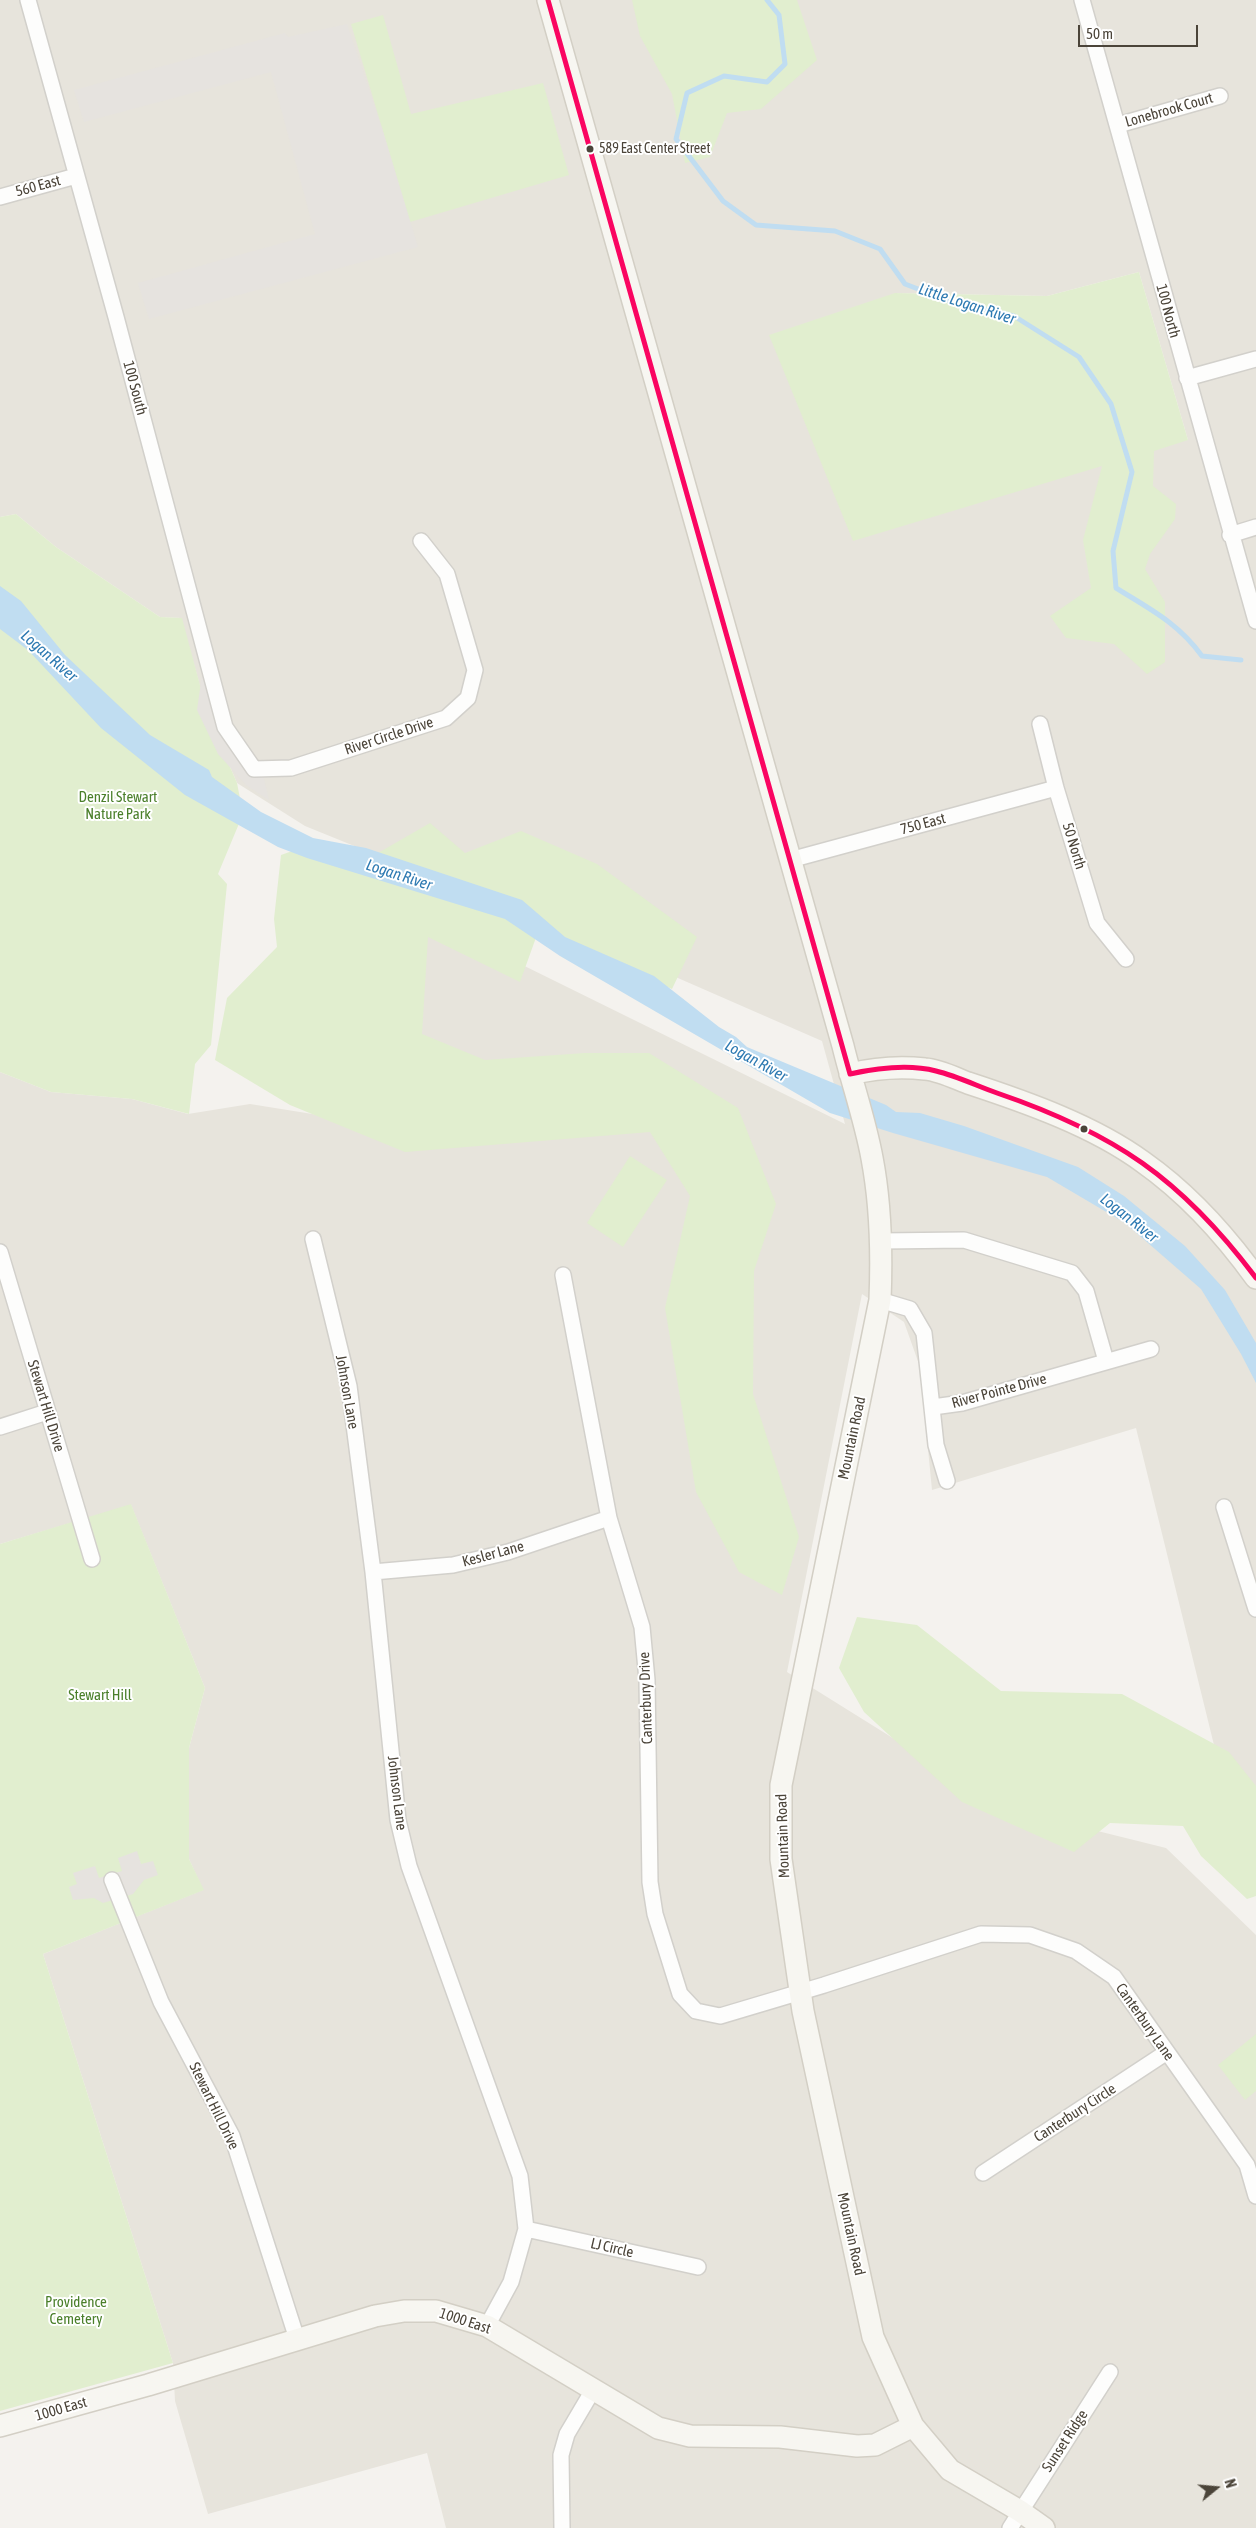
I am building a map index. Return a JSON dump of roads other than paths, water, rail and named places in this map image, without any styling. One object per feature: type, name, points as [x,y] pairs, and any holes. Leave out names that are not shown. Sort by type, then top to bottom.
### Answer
[{"type":"street","name":"100 South","points":[[28,0],[116,317],[225,727],[254,769]]},
{"type":"street","name":"Mountain Road","points":[[548,0],[872,1157],[882,1240],[880,1300],[781,1785],[781,1859],[801,1992],[873,2337],[913,2426],[950,2470],[1015,2519],[1044,2528]]},
{"type":"street","name":"100 North","points":[[1082,0],[1230,535],[1256,621]]},
{"type":"street","name":"Lonebrook Court","points":[[1118,125],[1220,96]]},
{"type":"street","name":"560 East","points":[[0,197],[76,176]]},
{"type":"street","points":[[1187,378],[1256,359]]},
{"type":"street","points":[[1230,535],[1256,528]]},
{"type":"street","name":"River Circle Drive","points":[[254,769],[291,768],[437,721],[446,718],[468,698],[475,670],[448,574],[421,541]]},
{"type":"street","name":"50 North","points":[[1040,724],[1056,788],[1097,923],[1126,959]]},
{"type":"street","name":"750 East","points":[[790,860],[1056,788]]},
{"type":"street","points":[[850,1074],[885,1067],[927,1069],[1001,1094],[1096,1134],[1144,1162],[1179,1192],[1229,1240],[1256,1278]]},
{"type":"street","name":"Johnson Lane","points":[[313,1239],[349,1386],[373,1572],[398,1820],[409,1866],[520,2176],[526,2229],[511,2282],[488,2326]]},
{"type":"street","points":[[882,1240],[964,1240],[1072,1273],[1086,1291],[1106,1361]]},
{"type":"street","name":"Stewart Hill Drive","points":[[0,1252],[92,1559]]},
{"type":"street","name":"Canterbury Drive","points":[[563,1275],[610,1518],[642,1626],[647,1680],[650,1882],[655,1914],[680,1994],[696,2012],[720,2016],[801,1992]]},
{"type":"street","name":"River Pointe Drive","points":[[880,1300],[910,1309],[924,1333],[933,1407],[962,1403],[1151,1349]]},
{"type":"street","points":[[933,1407],[936,1445],[947,1481]]},
{"type":"street","points":[[0,1427],[47,1412]]},
{"type":"street","points":[[1224,1507],[1256,1608]]},
{"type":"street","name":"Kesler Lane","points":[[373,1572],[462,1562],[508,1552],[610,1518]]},
{"type":"street","name":"Stewart Hill Drive","points":[[112,1880],[161,2002],[232,2136],[297,2339]]},
{"type":"street","name":"Canterbury Lane","points":[[801,1992],[982,1934],[1030,1935],[1076,1951],[1114,1977],[1247,2165],[1256,2196]]},
{"type":"street","name":"Canterbury Circle","points":[[983,2173],[1167,2052]]},
{"type":"street","name":"LJ Circle","points":[[526,2229],[698,2267]]},
{"type":"street","name":"1000 East","points":[[0,2426],[148,2385],[375,2316],[404,2311],[436,2311],[488,2326],[658,2428],[690,2436],[780,2436],[858,2446],[875,2444],[913,2426]]},
{"type":"street","name":"Sunset Ridge","points":[[1015,2519],[1110,2372]]},
{"type":"street","points":[[562,2528],[561,2455],[566,2434],[594,2390]]},
{"type":"water","name":"Logan River","points":[[0,586],[21,601],[65,655],[150,735],[209,770],[212,777],[261,812],[313,838],[366,848],[522,900],[565,937],[654,976],[747,1047],[886,1105],[896,1112],[920,1113],[964,1126],[1078,1167],[1124,1196],[1185,1246],[1225,1290],[1256,1343],[1256,1383],[1241,1354],[1201,1289],[1125,1223],[1047,1177],[830,1113],[560,956],[505,919],[307,858],[278,847],[185,795],[101,728],[28,650],[0,629]]},
{"type":"waterway","name":"Little Logan River","points":[[767,0],[779,15],[785,64],[767,82],[724,76],[687,93],[676,139],[723,201],[756,225],[835,231],[880,249],[905,284],[952,302],[1014,316],[1079,357],[1111,404],[1132,472],[1113,551],[1116,588],[1152,610],[1173,626],[1193,644],[1202,656],[1241,660]]},
{"type":"place","name":"589 East Center Street","points":[[590,149]]},
{"type":"park label","name":"Denzil Stewart Nature Park","points":[[118,806]]},
{"type":"park label","name":"Stewart Hill","points":[[100,1695]]},
{"type":"park label","name":"Providence Cemetery","points":[[76,2310]]}]
